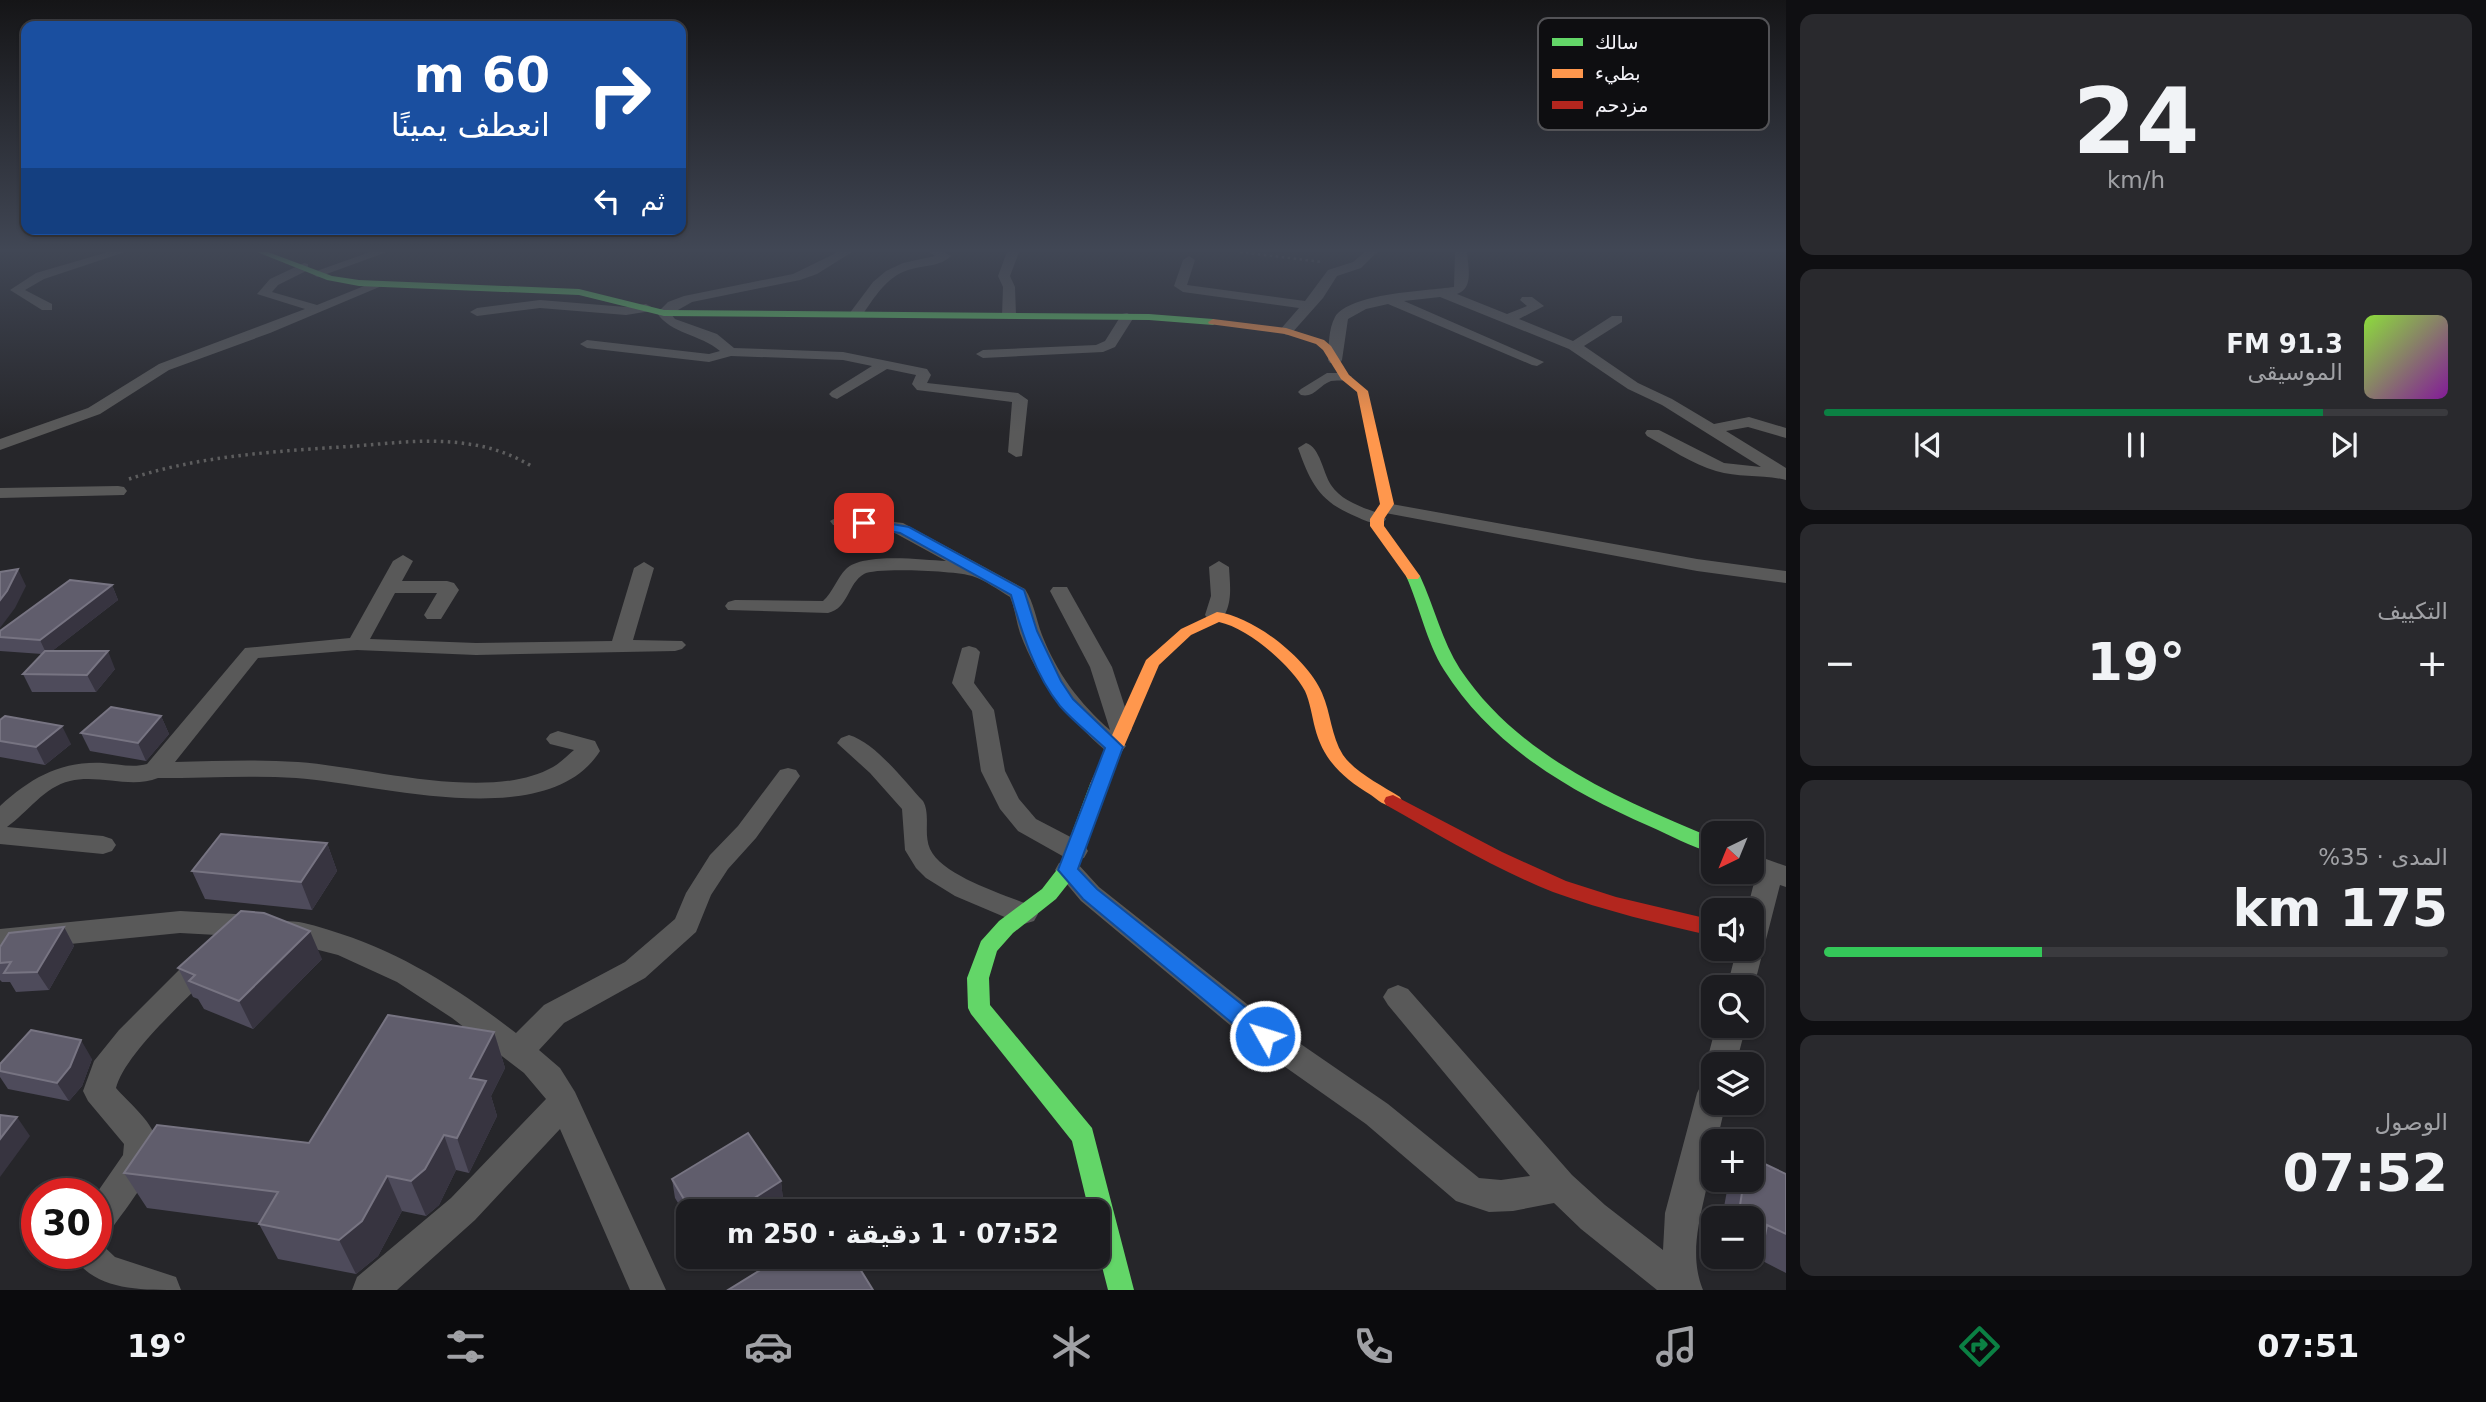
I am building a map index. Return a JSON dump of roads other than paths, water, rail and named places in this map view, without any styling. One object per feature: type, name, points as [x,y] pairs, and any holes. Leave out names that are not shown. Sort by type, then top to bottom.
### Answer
[{"type":"street","points":[[0,445],[94,411],[164,367],[310,312]]},
{"type":"street","points":[[1286,331],[1303,312]]},
{"type":"street","points":[[1335,360],[1338,331],[1342,316],[1347,312]]},
{"type":"street","points":[[1419,312],[1537,362]]},
{"type":"street","points":[[1490,312],[1574,346],[1633,386],[1667,402],[1784,473]]},
{"type":"street","points":[[1507,319],[1522,312]]},
{"type":"street","points":[[664,313],[1009,315],[1220,321],[1286,331],[1320,342],[1345,377],[1362,391],[1382,514],[1377,526],[1393,544],[1419,589],[1439,644],[1468,693],[1493,720],[1531,752],[1598,794],[1701,841]]},
{"type":"street","points":[[664,313],[670,323],[712,337],[730,352]]},
{"type":"street","points":[[983,354],[1098,349],[1110,344],[1127,317]]},
{"type":"street","points":[[1574,346],[1617,319]]},
{"type":"street","points":[[587,344],[709,358],[730,352],[843,356],[887,363],[922,372],[924,375],[919,384],[922,387],[1001,394],[1020,401],[1016,452]]},
{"type":"street","points":[[837,394],[887,363]]},
{"type":"street","points":[[1306,393],[1327,377],[1345,377]]},
{"type":"street","points":[[1712,429],[1749,422],[1786,432]]},
{"type":"street","points":[[1653,433],[1719,467],[1742,472],[1784,473]]},
{"type":"street","points":[[1306,448],[1321,488],[1345,507],[1697,565],[1786,577]]},
{"type":"street","points":[[0,493],[118,491]]},
{"type":"street","points":[[839,521],[897,527],[1018,593],[1030,631],[1052,682],[1067,702],[1117,738]]},
{"type":"street","points":[[357,644],[403,561]]},
{"type":"street","points":[[735,606],[808,609],[828,607],[840,598],[851,576],[860,568],[899,565],[976,569]]},
{"type":"street","points":[[1121,1290],[1083,1136],[979,1008],[978,978],[988,947],[1006,927],[1049,894],[1071,861],[1117,738],[1152,663],[1166,648],[1215,615],[1221,596],[1220,567]]},
{"type":"street","points":[[621,647],[643,568]]},
{"type":"street","points":[[389,587],[447,587],[449,590],[434,615]]},
{"type":"street","points":[[1060,591],[1101,667],[1117,738]]},
{"type":"street","points":[[1215,615],[1228,618],[1263,638],[1295,666],[1315,692],[1324,736],[1343,768],[1396,802],[1541,878],[1605,900],[1701,925]]},
{"type":"street","points":[[155,770],[252,652],[357,644],[444,649],[676,645]]},
{"type":"street","points":[[970,652],[963,682],[982,710],[993,771],[1009,803],[1027,825],[1071,861],[1090,894],[1265,1036],[1377,1114],[1468,1190],[1480,1196],[1493,1196],[1560,1186]]},
{"type":"street","points":[[0,820],[41,785],[57,776],[73,772],[146,774],[155,770],[300,770],[416,788],[503,788],[548,781],[559,776],[587,751],[587,746],[580,742],[558,739]]},
{"type":"street","points":[[849,743],[878,766],[914,807],[912,827],[918,851],[928,863],[960,886],[1024,914]]},
{"type":"street","points":[[518,1052],[554,1014],[635,970],[686,925],[699,893],[719,862],[747,832],[788,776]]},
{"type":"street","points":[[0,835],[103,845]]},
{"type":"street","points":[[1762,898],[1769,870]]},
{"type":"street","points":[[0,940],[180,922],[241,924],[305,933],[357,951],[422,984],[483,1024],[547,1075],[564,1102],[648,1290]]},
{"type":"street","points":[[112,1199],[139,1159],[140,1140],[99,1091],[105,1070],[130,1039],[241,924]]},
{"type":"street","points":[[1398,997],[1560,1186],[1680,1289]]},
{"type":"street","points":[[370,1290],[463,1209],[564,1102]]},
{"type":"street","points":[[1680,1289],[1682,1213],[1707,1115]]},
{"type":"street","points":[[102,1269],[163,1290]]}]
